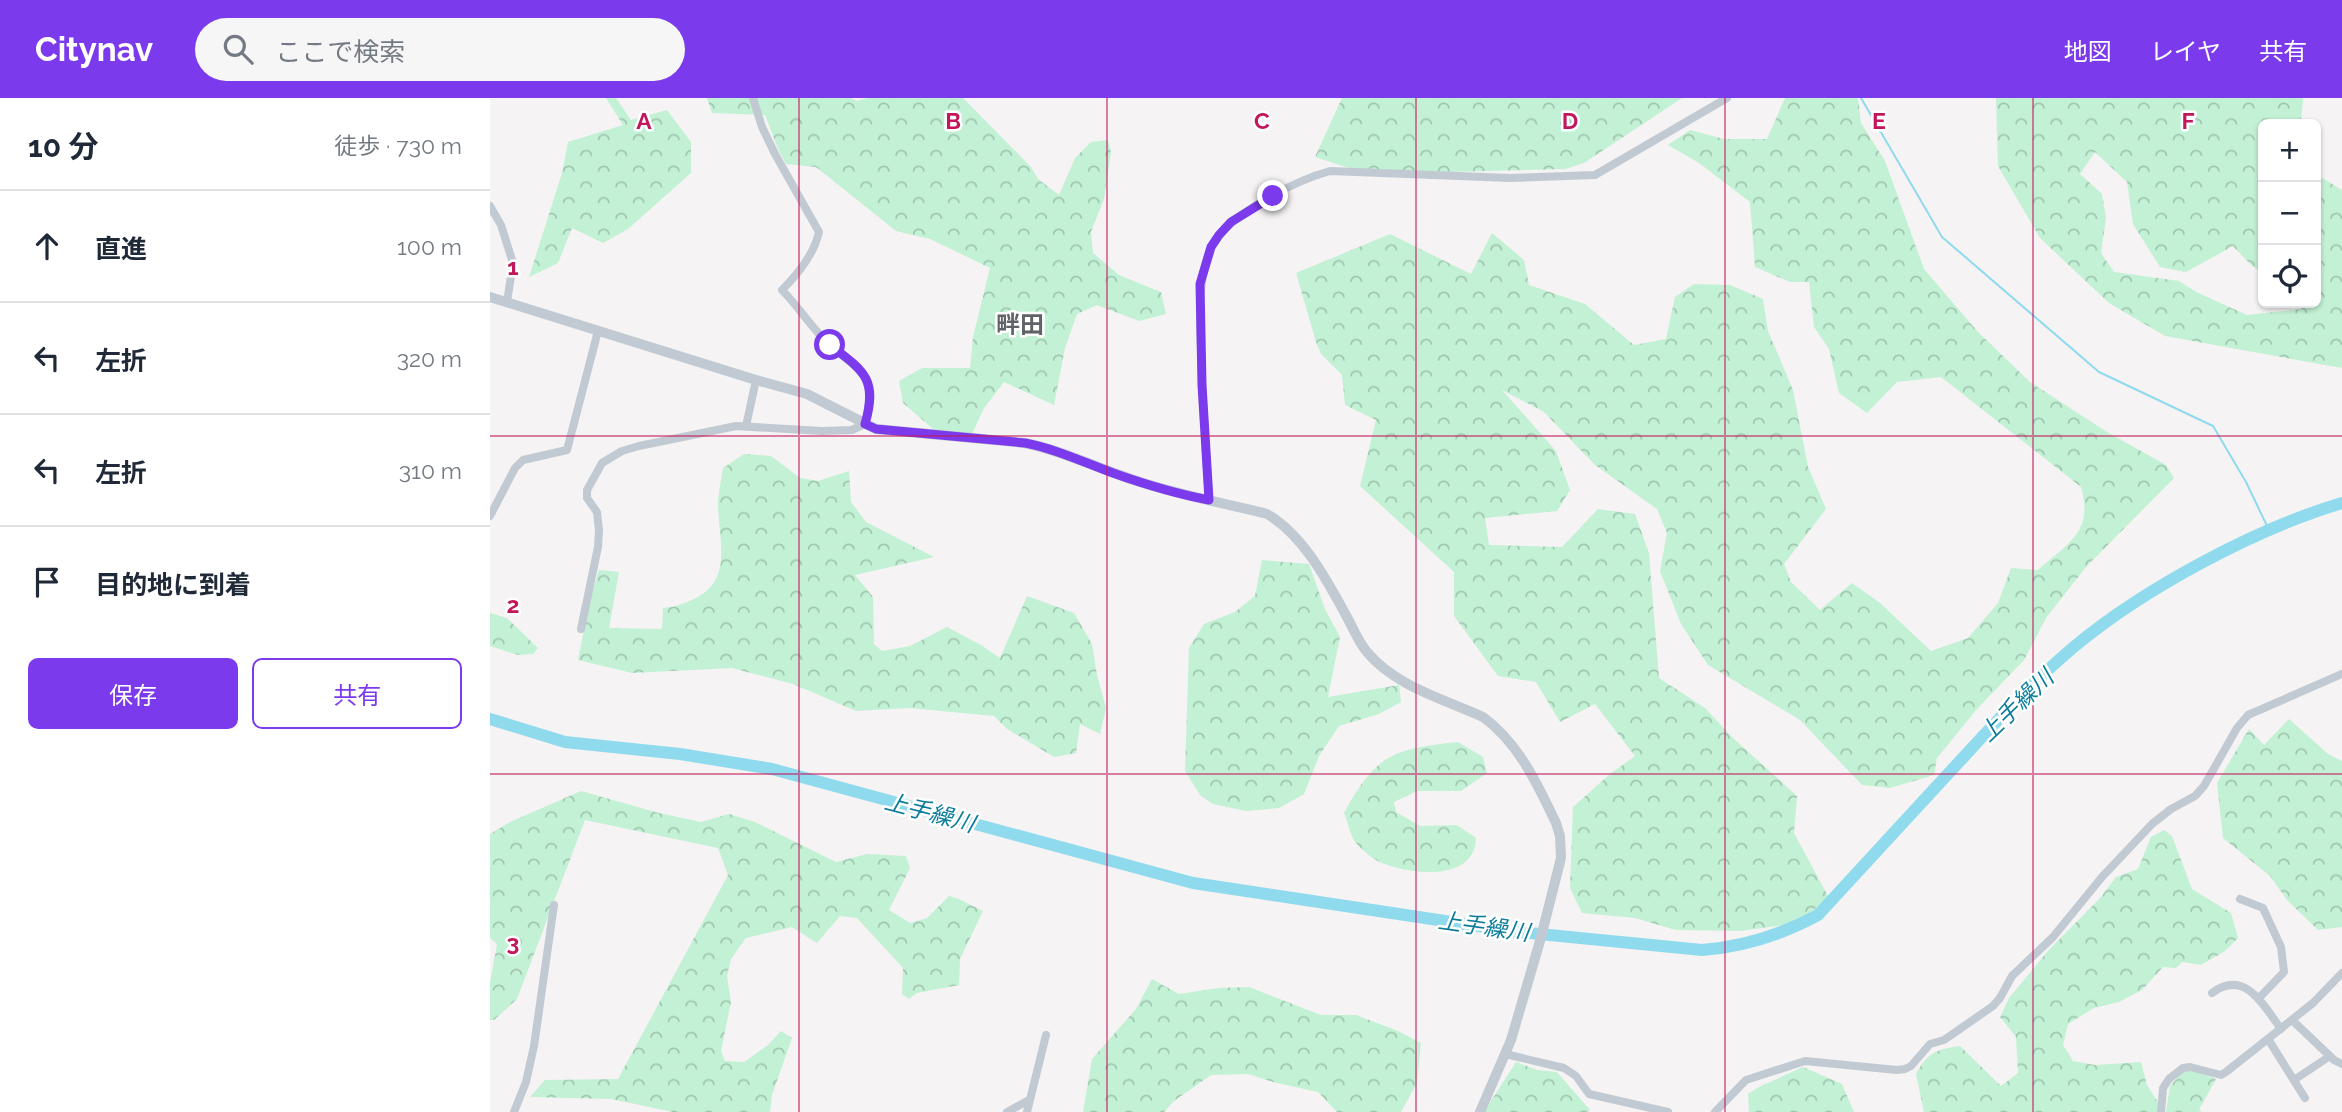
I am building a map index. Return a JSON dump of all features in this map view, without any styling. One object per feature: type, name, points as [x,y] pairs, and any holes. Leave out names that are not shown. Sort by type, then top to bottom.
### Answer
[{"type":"street","points":[[752,98],[770,145],[819,232],[798,274],[782,290],[804,313],[822,338],[864,374],[871,394],[865,424]]},
{"type":"street","points":[[1209,500],[1202,385],[1200,284],[1211,247],[1231,222],[1304,180],[1331,171],[1510,178],[1595,175],[1727,98]]},
{"type":"street","points":[[490,206],[501,225],[513,263],[507,302]]},
{"type":"street","points":[[490,297],[807,394],[876,429],[1045,447],[1139,482],[1275,518],[1292,534],[1320,569],[1365,651],[1411,685],[1483,717],[1511,741],[1545,800],[1560,836],[1561,858],[1540,941],[1505,1054],[1480,1112]]},
{"type":"street","points":[[490,516],[515,468],[523,460],[567,450],[598,331]]},
{"type":"street","points":[[746,426],[756,380]]},
{"type":"street","points":[[581,629],[599,530],[597,512],[587,498],[587,491],[602,463],[622,451],[656,441],[726,428],[746,426],[822,431],[852,430],[865,424]]},
{"type":"street","points":[[1715,1112],[1746,1080],[1805,1061],[1897,1070],[1911,1066],[1930,1044],[1944,1040],[1993,1006],[2012,976],[2053,937],[2102,877],[2152,824],[2171,809],[2195,796],[2204,786],[2236,728],[2248,715],[2342,674]]},
{"type":"street","points":[[2240,899],[2263,908],[2281,947],[2284,972],[2259,998]]},
{"type":"street","points":[[514,1112],[526,1082],[534,1046],[554,905]]},
{"type":"street","points":[[2161,1112],[2163,1088],[2169,1079],[2183,1068],[2190,1067],[2221,1075],[2313,1003],[2342,973]]},
{"type":"street","points":[[2212,993],[2219,988],[2239,985],[2248,988],[2259,998],[2281,1029]]},
{"type":"street","points":[[2292,1020],[2330,1056],[2342,1063]]},
{"type":"street","points":[[1027,1112],[1046,1035]]},
{"type":"street","points":[[2268,1039],[2305,1098]]},
{"type":"street","points":[[1505,1054],[1564,1069],[1576,1076],[1589,1094],[1668,1112]]},
{"type":"street","points":[[2294,1080],[2330,1056]]},
{"type":"street","points":[[1007,1112],[1030,1100]]},
{"type":"green space","points":[[606,98],[616,98],[631,120],[667,110],[691,142],[691,173],[628,229],[603,243],[572,228],[558,263],[529,277],[562,173],[568,142],[623,125]]},
{"type":"green space","points":[[707,98],[851,98],[857,101],[867,98],[963,98],[1031,167],[1038,179],[1059,195],[1075,158],[1091,142],[1108,140],[1111,152],[1104,199],[1091,232],[1093,253],[1119,275],[1161,292],[1166,314],[1139,321],[1097,305],[1077,314],[1065,348],[1054,405],[1004,382],[984,408],[972,434],[941,436],[903,403],[899,381],[922,368],[970,368],[973,337],[990,268],[930,239],[896,231],[816,167],[786,164],[765,115],[712,113]]},
{"type":"green space","points":[[1342,98],[1682,98],[1584,163],[1565,169],[1367,174],[1315,157]]},
{"type":"green space","points":[[1785,98],[1858,98],[1861,123],[1885,161],[1924,269],[1978,332],[2030,382],[2107,432],[2166,465],[2174,478],[2086,567],[2046,618],[2024,660],[1977,709],[1937,758],[1934,775],[1890,788],[1862,785],[1800,720],[1708,665],[1681,624],[1660,571],[1667,533],[1657,509],[1595,465],[1544,412],[1502,390],[1556,451],[1570,490],[1557,511],[1485,518],[1489,545],[1562,547],[1598,509],[1635,514],[1649,553],[1659,678],[1705,708],[1733,738],[1797,796],[1794,833],[1829,898],[1797,923],[1741,931],[1676,930],[1635,918],[1582,913],[1570,888],[1573,807],[1635,756],[1595,704],[1560,722],[1536,682],[1498,676],[1454,616],[1454,572],[1360,486],[1376,420],[1345,405],[1342,375],[1321,354],[1296,273],[1390,234],[1471,274],[1492,233],[1524,260],[1529,285],[1585,304],[1634,345],[1666,339],[1675,297],[1694,284],[1730,285],[1763,299],[1768,331],[1793,390],[1808,467],[1826,509],[1784,564],[1791,582],[1820,610],[1852,583],[1880,603],[1931,651],[1968,638],[1998,603],[2011,568],[2038,570],[2076,535],[2084,515],[2081,487],[1941,377],[1897,382],[1867,413],[1839,393],[1829,349],[1814,327],[1809,282],[1790,282],[1755,267],[1750,202],[1699,163],[1668,145],[1690,130],[1724,139],[1767,139]]},
{"type":"green space","points":[[1996,98],[2303,98],[2301,119],[2258,119],[2258,270],[2233,246],[2186,272],[2160,267],[2133,224],[2127,182],[2095,152],[2080,174],[2102,194],[2106,218],[2101,253],[2114,272],[2179,281],[2196,292],[2247,315],[2321,308],[2321,177],[2342,190],[2342,368],[2165,336],[2109,303],[2040,238],[1998,166]]},
{"type":"green space","points":[[744,454],[771,456],[800,478],[818,481],[849,471],[851,502],[866,522],[934,557],[855,575],[873,597],[874,644],[882,651],[910,646],[947,627],[1000,658],[1027,596],[1074,613],[1092,644],[1106,708],[1100,734],[1080,724],[1076,753],[1054,757],[1007,729],[994,716],[909,708],[856,711],[793,684],[732,668],[632,673],[578,660],[599,570],[619,572],[609,628],[662,629],[663,608],[694,599],[714,582],[721,559],[718,506],[723,468]]},
{"type":"green space","points":[[1262,560],[1309,564],[1325,609],[1340,637],[1328,697],[1399,685],[1401,702],[1379,714],[1339,726],[1319,756],[1304,794],[1279,808],[1246,811],[1213,804],[1200,795],[1185,771],[1189,648],[1204,624],[1235,612],[1255,596]]},
{"type":"green space","points":[[490,613],[507,618],[538,648],[533,654],[518,655],[490,646]]},
{"type":"green space","points":[[2289,719],[2328,754],[2342,761],[2342,927],[2318,930],[2287,900],[2270,876],[2223,838],[2217,783],[2249,729],[2264,745]]},
{"type":"green space","points":[[1458,742],[1483,757],[1487,773],[1461,791],[1417,791],[1394,802],[1396,812],[1420,826],[1457,825],[1476,838],[1473,852],[1465,862],[1440,872],[1425,872],[1379,862],[1368,854],[1354,840],[1344,813],[1366,778],[1377,766],[1402,752]]},
{"type":"green space","points":[[581,791],[701,822],[729,814],[755,822],[836,862],[867,854],[906,856],[910,868],[889,910],[910,923],[927,918],[949,896],[983,911],[960,959],[959,985],[917,993],[909,999],[902,994],[903,968],[857,918],[840,916],[817,943],[792,927],[746,938],[731,959],[727,976],[731,1002],[721,1051],[725,1061],[744,1062],[768,1045],[781,1031],[792,1038],[772,1095],[770,1112],[673,1112],[611,1099],[530,1097],[545,1080],[618,1079],[728,875],[718,848],[585,820],[517,999],[494,1020],[490,1020],[490,983],[497,944],[490,938],[490,834],[510,822]]},
{"type":"green space","points":[[2164,830],[2172,836],[2192,889],[2231,913],[2238,938],[2225,951],[2201,965],[2182,962],[2176,968],[2163,967],[2142,990],[2119,1002],[2094,1008],[2068,1024],[2063,1045],[2073,1061],[2095,1065],[2141,1062],[2147,1085],[2164,1112],[1924,1112],[1916,1074],[1924,1061],[1939,1051],[1960,1046],[2001,1086],[2018,1073],[2016,1037],[2000,1017],[2009,998],[2116,877],[2138,869],[2151,837]]},
{"type":"green space","points":[[1152,979],[1179,994],[1249,987],[1321,1015],[1356,1015],[1398,1031],[1421,1043],[1417,1083],[1401,1112],[1337,1112],[1318,1092],[1248,1074],[1211,1075],[1174,1101],[1164,1112],[1083,1112],[1092,1059],[1136,1009]]},
{"type":"green space","points":[[1516,1062],[1537,1070],[1557,1072],[1590,1110],[1484,1112]]},
{"type":"green space","points":[[1803,1067],[1842,1084],[1854,1112],[1749,1112],[1748,1094]]},
{"type":"green space","points":[[2184,1071],[2195,1071],[2216,1079],[2199,1110],[2202,1112],[2166,1112],[2170,1086]]},
{"type":"waterway","points":[[1861,98],[1942,237],[2099,372],[2213,426],[2246,482],[2269,530]]},
{"type":"waterway","name":"上手繰川","points":[[490,719],[565,742],[680,754],[772,769],[1193,883],[1518,932],[1702,950],[1762,938],[1818,915],[2015,702],[2075,646],[2134,603],[2202,562],[2273,528],[2342,503]]},
{"type":"district","name":"畔田","points":[[1020,324]]},
{"type":"route","points":[[830,345],[864,374],[871,394],[865,424],[876,429],[1045,447],[1139,482],[1209,500],[1202,385],[1200,284],[1211,247],[1219,235],[1231,222],[1273,196]]}]
